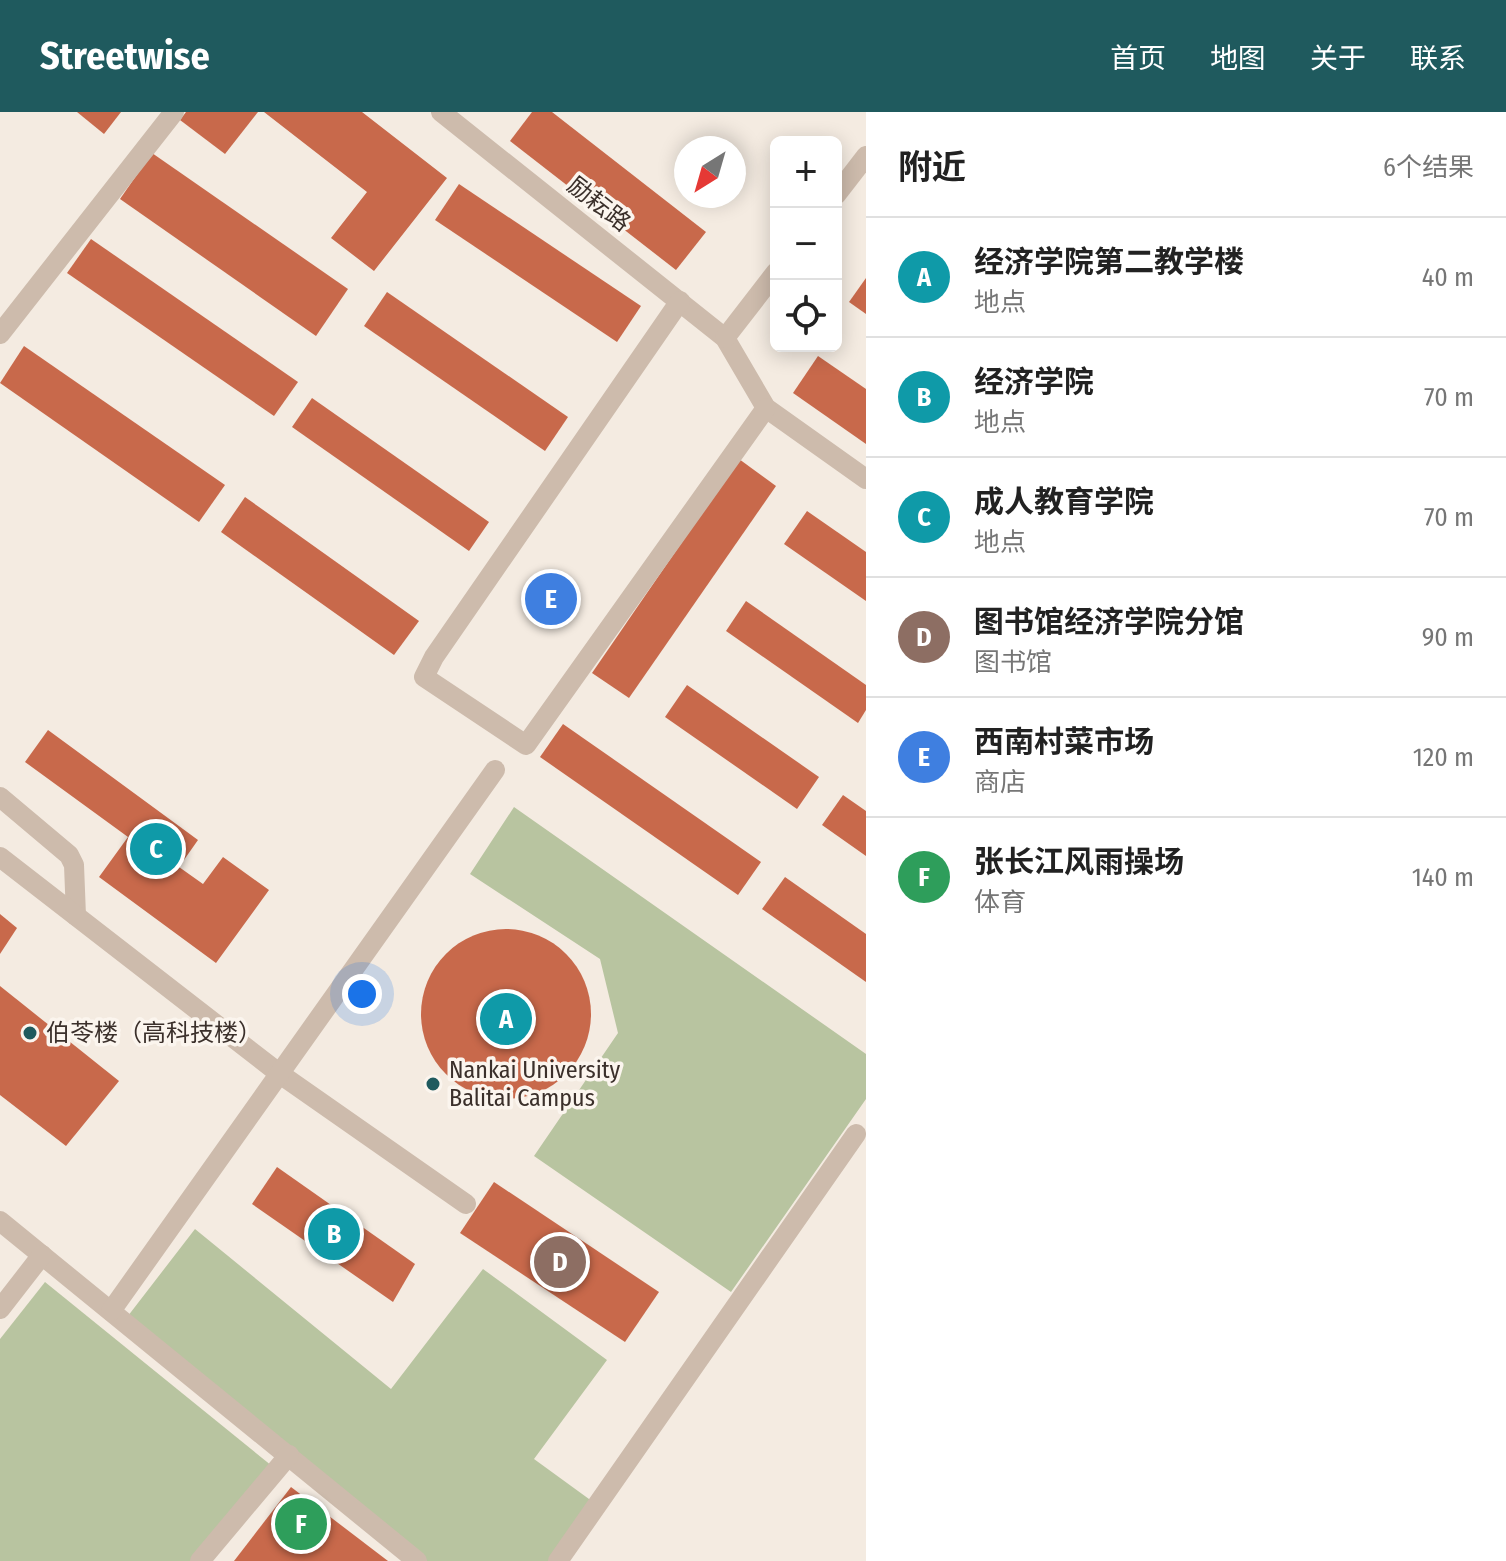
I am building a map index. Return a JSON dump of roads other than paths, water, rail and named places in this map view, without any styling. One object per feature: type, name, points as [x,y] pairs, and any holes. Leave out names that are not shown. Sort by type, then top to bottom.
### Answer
[{"type":"street","points":[[0,334],[174,112]]},
{"type":"street","name":"励耘路","points":[[441,112],[725,338]]},
{"type":"street","points":[[842,187],[865,157]]},
{"type":"street","points":[[770,280],[725,338],[766,408],[866,479]]},
{"type":"street","points":[[680,301],[434,657],[424,677],[526,745],[766,408]]},
{"type":"street","points":[[111,1311],[495,770]]},
{"type":"street","points":[[0,797],[69,855],[74,865],[76,916]]},
{"type":"street","points":[[0,857],[280,1074],[466,1204]]},
{"type":"street","points":[[558,1561],[856,1134]]},
{"type":"street","points":[[0,1221],[417,1561]]},
{"type":"street","points":[[0,1309],[42,1255]]},
{"type":"street","points":[[200,1561],[289,1455]]},
{"type":"place","name":"西南村菜市场","points":[[551,599]]},
{"type":"place","name":"成人教育学院","points":[[156,849]]},
{"type":"place","name":"经济学院第二教学楼","points":[[506,1019]]},
{"type":"place","name":"伯苓楼（高科技楼）","points":[[30,1033]]},
{"type":"place","name":"Nankai University Balitai Campus","points":[[433,1084]]},
{"type":"place","name":"经济学院","points":[[334,1234]]},
{"type":"place","name":"图书馆经济学院分馆","points":[[560,1262]]},
{"type":"place","name":"张长江风雨操场","points":[[301,1524]]}]
